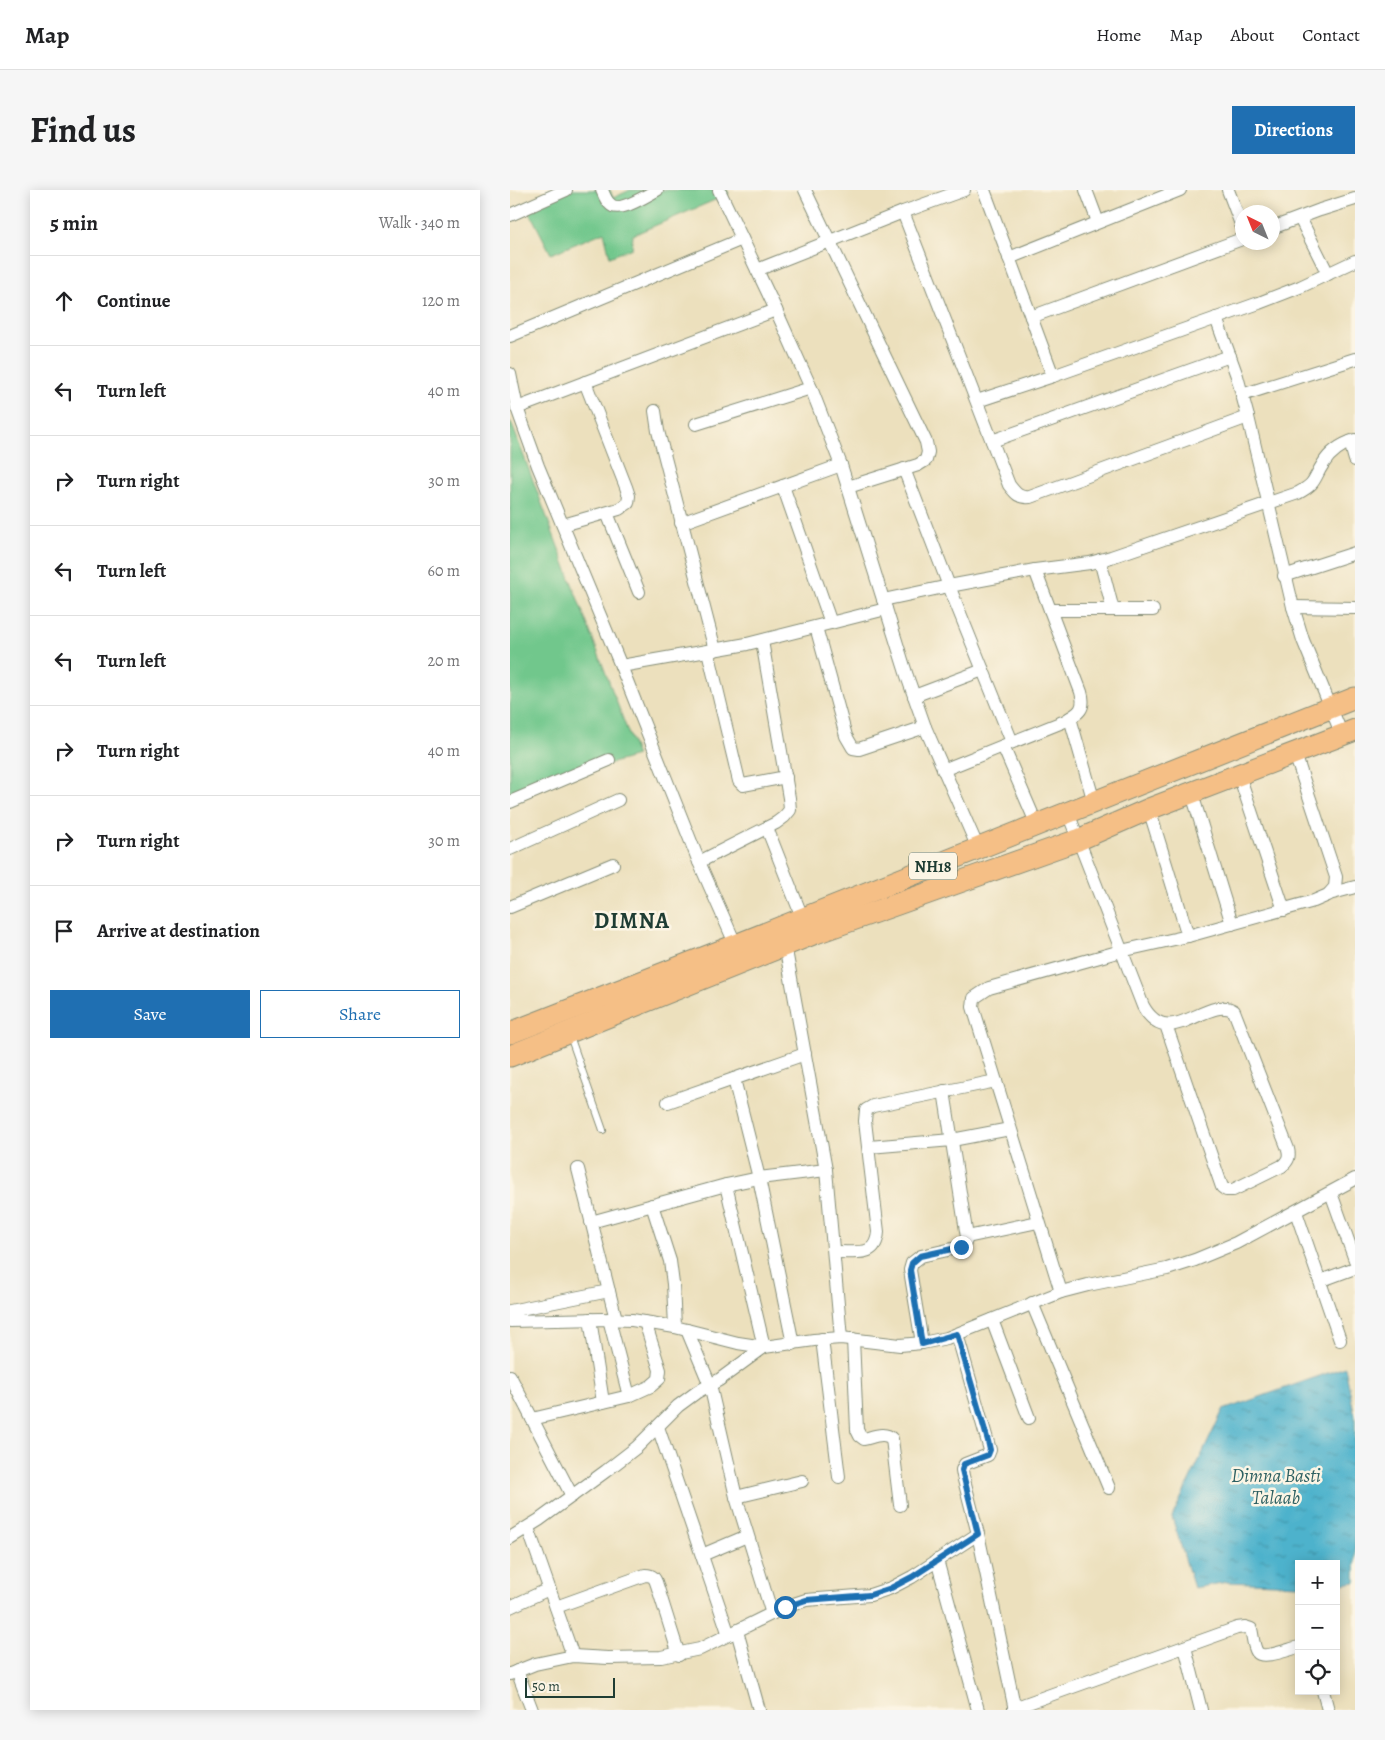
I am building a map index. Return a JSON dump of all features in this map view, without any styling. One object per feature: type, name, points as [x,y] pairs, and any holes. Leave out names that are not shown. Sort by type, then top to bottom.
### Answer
[{"type":"highway","name":"NH18","points":[[510,1056],[569,1032],[740,953],[802,917],[1355,698]]},
{"type":"highway","name":"NH18","points":[[510,1033],[740,953],[784,945],[1078,840],[1149,809],[1349,733]]},
{"type":"street","points":[[510,215],[566,190]]},
{"type":"street","points":[[602,190],[610,205],[616,208],[626,206],[657,190]]},
{"type":"street","points":[[804,190],[926,442],[928,452],[926,460],[848,487]]},
{"type":"street","points":[[757,270],[964,190]]},
{"type":"street","points":[[984,190],[1053,376]]},
{"type":"street","points":[[1086,190],[1098,222]]},
{"type":"street","points":[[1009,258],[1180,190]]},
{"type":"street","points":[[1228,190],[1235,208]]},
{"type":"street","points":[[1280,225],[1355,198],[1352,190]]},
{"type":"street","points":[[722,191],[811,388],[842,465],[884,605],[925,727],[978,848]]},
{"type":"street","points":[[903,212],[1009,485],[1015,494],[1022,498],[1030,497],[1248,417]]},
{"type":"street","points":[[1300,218],[1328,274]]},
{"type":"street","points":[[510,336],[742,238]]},
{"type":"street","points":[[1031,317],[1235,242]]},
{"type":"street","points":[[977,401],[1053,376],[1300,287],[1355,260]]},
{"type":"street","points":[[517,408],[776,310]]},
{"type":"street","points":[[1216,318],[1230,356],[1248,417],[1292,607],[1303,640],[1332,707],[1349,733]]},
{"type":"street","points":[[992,441],[1230,356]]},
{"type":"street","points":[[1242,396],[1355,359]]},
{"type":"street","points":[[510,374],[517,408],[526,436],[699,862],[740,953]]},
{"type":"street","points":[[562,525],[619,509],[628,503],[629,496],[585,382]]},
{"type":"street","points":[[696,424],[811,388]]},
{"type":"street","points":[[654,411],[711,650],[739,781],[744,785],[786,777]]},
{"type":"street","points":[[621,666],[762,641],[831,623],[949,586],[1100,560],[1298,493],[1316,481],[1323,464],[1337,449],[1352,441],[1355,460]]},
{"type":"street","points":[[681,523],[842,465]]},
{"type":"street","points":[[904,469],[983,670],[1037,825]]},
{"type":"street","points":[[783,486],[831,623]]},
{"type":"street","points":[[607,513],[639,592]]},
{"type":"street","points":[[1284,576],[1355,553]]},
{"type":"street","points":[[1100,560],[1113,610]]},
{"type":"street","points":[[943,770],[1070,718],[1076,715],[1082,708],[1083,699],[1035,570]]},
{"type":"street","points":[[1292,607],[1355,608]]},
{"type":"street","points":[[1050,610],[1153,610]]},
{"type":"street","points":[[816,627],[846,736],[853,748],[859,748],[925,727]]},
{"type":"street","points":[[699,862],[767,828],[784,817],[790,810],[762,641]]},
{"type":"street","points":[[914,696],[983,670]]},
{"type":"street","points":[[1070,718],[1094,802]]},
{"type":"street","points":[[1295,754],[1336,877],[1335,887],[1328,895]]},
{"type":"street","points":[[510,802],[609,760]]},
{"type":"street","points":[[1239,775],[1284,910]]},
{"type":"street","points":[[1192,794],[1232,924]]},
{"type":"street","points":[[510,849],[618,800]]},
{"type":"street","points":[[1149,809],[1188,936]]},
{"type":"street","points":[[1068,813],[1121,951],[1149,1017],[1156,1023],[1166,1025],[1219,1008],[1228,1007],[1234,1011],[1288,1149],[1290,1155],[1288,1162],[1233,1190],[1226,1190],[1222,1187],[1166,1025]]},
{"type":"street","points":[[767,828],[802,917]]},
{"type":"street","points":[[510,907],[613,864]]},
{"type":"street","points":[[1061,1292],[973,1007],[974,998],[989,988],[1121,951],[1188,936],[1284,910],[1355,887]]},
{"type":"street","points":[[784,945],[826,1170],[834,1252],[847,1338],[857,1430],[864,1439],[884,1434],[889,1435],[892,1439],[900,1505]]},
{"type":"street","points":[[668,1102],[804,1054]]},
{"type":"street","points":[[734,1079],[759,1178],[793,1344]]},
{"type":"street","points":[[834,1252],[868,1251],[877,1242],[878,1232],[865,1122],[866,1110],[874,1106],[996,1081]]},
{"type":"street","points":[[922,1344],[910,1270],[912,1263],[920,1256],[961,1247],[967,1237],[944,1092]]},
{"type":"street","points":[[869,1147],[952,1140],[1010,1129]]},
{"type":"street","points":[[578,1169],[609,1291],[629,1396]]},
{"type":"street","points":[[592,1222],[726,1185],[759,1178],[826,1170]]},
{"type":"street","points":[[510,1321],[613,1319],[645,1322],[764,1347],[822,1339],[847,1338],[900,1345],[922,1344],[957,1334],[1061,1292],[1088,1284],[1151,1273],[1196,1260],[1236,1243],[1355,1179]]},
{"type":"street","points":[[726,1185],[764,1347]]},
{"type":"street","points":[[1330,1193],[1355,1260]]},
{"type":"street","points":[[652,1205],[670,1261],[681,1329],[710,1385],[736,1497],[772,1614]]},
{"type":"street","points":[[1296,1212],[1340,1340]]},
{"type":"street","points":[[967,1237],[1038,1222]]},
{"type":"street","points":[[1320,1281],[1355,1268]]},
{"type":"street","points":[[510,1311],[609,1291]]},
{"type":"street","points":[[1032,1303],[1109,1488]]},
{"type":"street","points":[[590,1319],[604,1402]]},
{"type":"street","points":[[992,1320],[1029,1418]]},
{"type":"street","points":[[532,1420],[629,1396],[651,1386],[659,1379],[660,1370],[645,1322]]},
{"type":"street","points":[[957,1334],[990,1450],[988,1455],[964,1464],[962,1470],[978,1534],[1015,1709],[1245,1627],[1251,1629],[1257,1652],[1262,1655],[1295,1649]]},
{"type":"street","points":[[822,1339],[839,1477]]},
{"type":"street","points":[[510,1538],[528,1528],[637,1447],[678,1406],[764,1347]]},
{"type":"street","points":[[510,1376],[572,1496]]},
{"type":"street","points":[[658,1427],[702,1555],[733,1633],[759,1710]]},
{"type":"street","points":[[736,1497],[802,1481]]},
{"type":"street","points":[[528,1528],[573,1656]]},
{"type":"street","points":[[532,1710],[513,1672],[549,1660],[573,1656],[641,1658],[679,1654],[700,1649],[772,1614],[806,1600],[870,1595],[891,1588],[912,1577],[978,1534]]},
{"type":"street","points":[[702,1555],[747,1536]]},
{"type":"street","points":[[937,1560],[978,1710]]},
{"type":"street","points":[[556,1607],[645,1575],[650,1575],[655,1578],[679,1654]]},
{"type":"street","points":[[510,1607],[549,1589]]},
{"type":"street","points":[[1185,1647],[1201,1710]]},
{"type":"street","points":[[1324,1695],[1328,1710]]},
{"type":"lane","points":[[569,1032],[603,1130]]},
{"type":"green space","points":[[548,190],[610,190],[613,198],[630,190],[727,190],[729,194],[633,235],[632,248],[610,257],[604,232],[551,254],[527,207],[551,196]]},
{"type":"green space","points":[[510,422],[637,756],[510,792]]},
{"type":"water","name":"Dimna Basti Talaab","points":[[1345,1367],[1355,1417],[1355,1582],[1340,1584],[1340,1560],[1295,1560],[1295,1585],[1227,1582],[1194,1588],[1172,1517],[1223,1410]]},
{"type":"district","name":"DIMNA","points":[[632,920]]},
{"type":"route","points":[[785,1607],[806,1600],[870,1595],[891,1588],[912,1577],[978,1534],[962,1470],[964,1464],[988,1455],[990,1450],[988,1441],[957,1334],[922,1344],[910,1270],[912,1263],[920,1256],[961,1247]]}]
